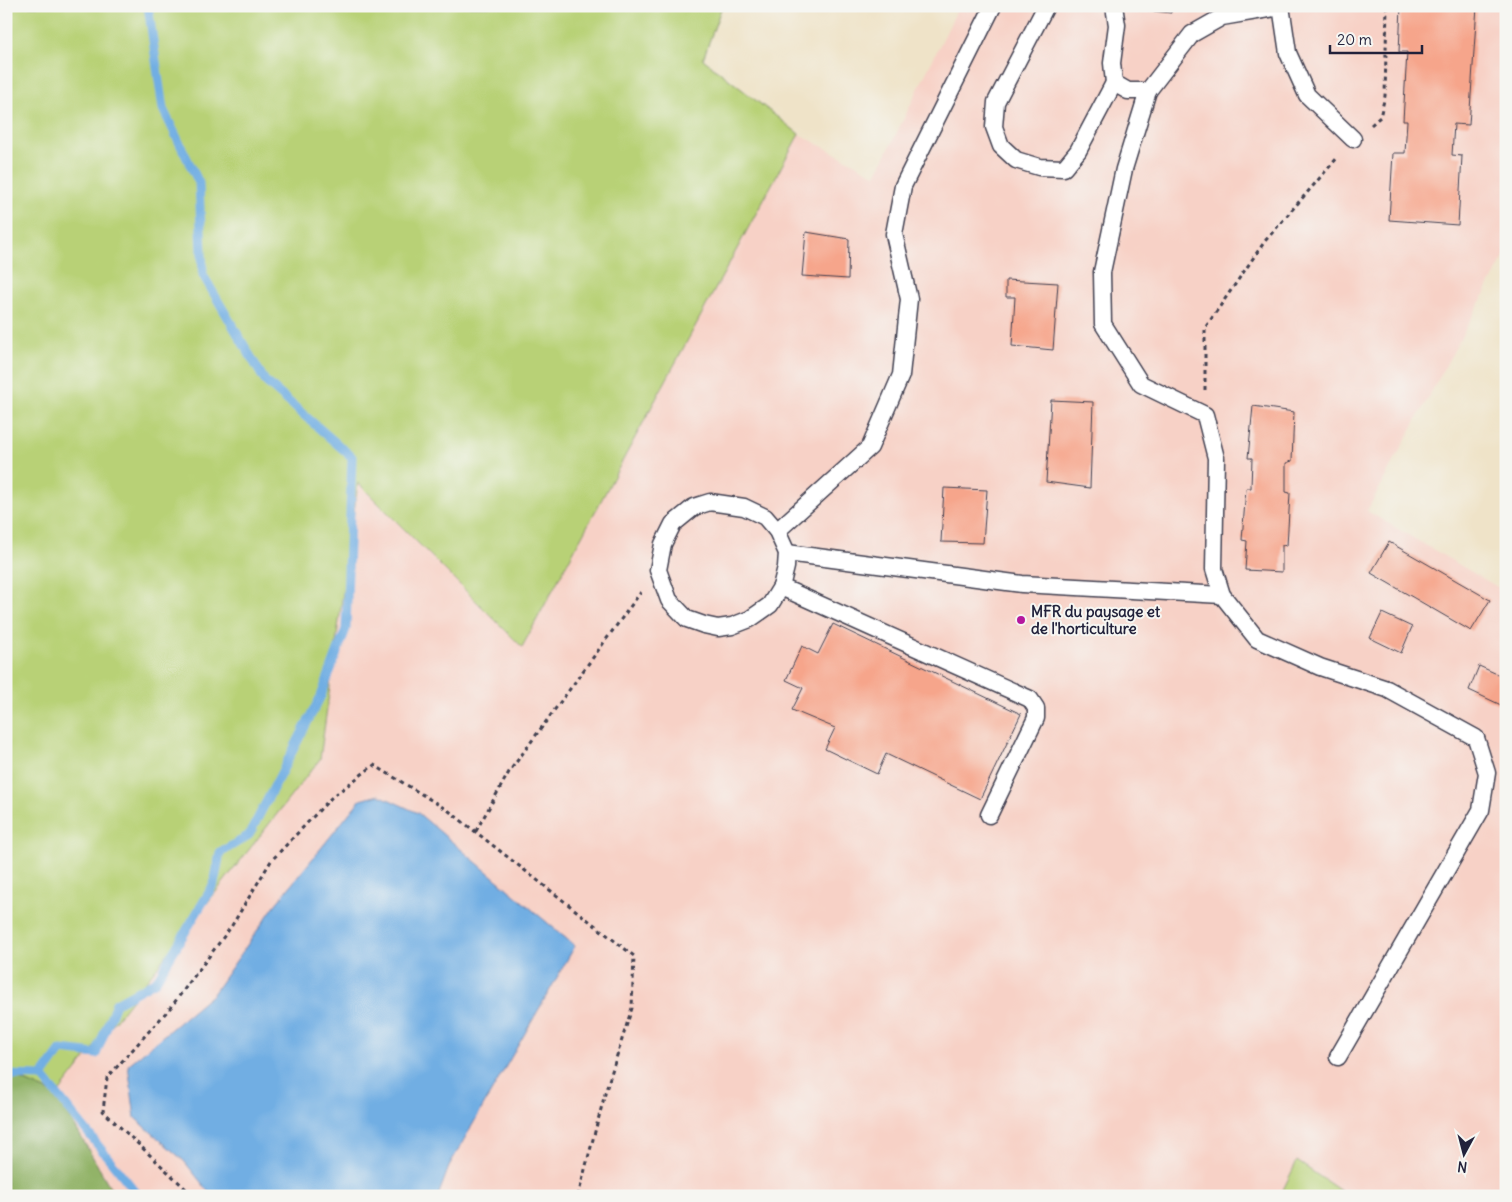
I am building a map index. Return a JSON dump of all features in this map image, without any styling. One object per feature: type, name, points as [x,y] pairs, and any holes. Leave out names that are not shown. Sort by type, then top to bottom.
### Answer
[{"type":"lane","points":[[777,531],[870,447],[901,375],[909,299],[894,234],[903,186],[993,6]]},
{"type":"lane","points":[[1046,6],[996,102],[994,127],[1001,146],[1016,160],[1039,167],[1064,168],[1078,151],[1114,83],[1112,63],[1117,25],[1114,6]]},
{"type":"lane","points":[[1338,1058],[1482,810],[1487,773],[1476,738],[1387,689],[1320,668],[1257,639],[1222,595],[1214,569],[1216,458],[1205,415],[1141,384],[1103,324],[1102,272],[1124,168],[1148,91],[1192,34],[1222,17],[1281,6],[1288,53],[1308,95],[1353,139]]},
{"type":"lane","points":[[1114,83],[1128,91],[1148,91]]},
{"type":"lane","points":[[710,502],[744,507],[765,517],[777,531],[787,553],[781,587],[770,605],[750,619],[732,626],[718,628],[704,625],[687,619],[669,600],[658,570],[663,544],[673,524],[694,507],[710,502]]},
{"type":"lane","points":[[787,553],[1022,584],[1222,595]]},
{"type":"lane","points":[[781,587],[1030,699],[1036,708],[1036,718],[989,815]]},
{"type":"path","points":[[1205,415],[1204,328],[1265,241],[1353,139],[1380,117],[1385,96],[1387,6]]},
{"type":"path","points":[[476,831],[509,772],[658,570]]},
{"type":"path","points":[[190,1196],[186,1189],[103,1111],[107,1078],[171,1007],[231,927],[271,862],[331,798],[374,765],[449,811],[634,956],[632,1008],[606,1090],[578,1196]]},
{"type":"shaded area","name":"MFR du paysage et de l'horticulture","points":[[959,6],[1506,6],[1506,254],[1367,511],[1506,592],[1506,1196],[1348,1196],[1297,1161],[1280,1196],[119,1196],[110,1187],[57,1095],[320,759],[358,482],[522,647],[799,134],[876,175]]},
{"type":"green space","points":[[6,6],[722,6],[703,59],[799,134],[522,647],[358,483],[320,759],[57,1095],[6,1073]]},
{"type":"green space","points":[[6,1073],[57,1095],[110,1187],[119,1196],[6,1196]]},
{"type":"green space","points":[[1297,1161],[1348,1196],[1280,1196]]},
{"type":"water","points":[[379,795],[418,813],[575,946],[450,1164],[438,1196],[212,1196],[184,1161],[135,1118],[128,1065],[213,994],[275,905],[360,800]]},
{"type":"building","points":[[1134,6],[1171,6],[1171,13],[1134,9]]},
{"type":"building","points":[[1401,6],[1477,6],[1469,125],[1454,124],[1452,155],[1462,156],[1458,225],[1389,220],[1393,153],[1405,153],[1407,121],[1403,121],[1407,52],[1399,52]]},
{"type":"building","points":[[806,232],[849,239],[848,279],[802,276]]},
{"type":"building","points":[[1006,280],[1058,283],[1053,350],[1012,346],[1015,297],[1006,297]]},
{"type":"building","points":[[1051,400],[1093,402],[1090,488],[1046,482]]},
{"type":"building","points":[[1253,406],[1294,412],[1292,461],[1286,463],[1286,492],[1290,493],[1287,546],[1282,545],[1282,572],[1245,570],[1247,541],[1242,540],[1246,488],[1251,488],[1252,458],[1248,458]]},
{"type":"building","points":[[944,488],[987,490],[983,543],[941,542]]},
{"type":"building","points":[[1389,542],[1490,600],[1471,631],[1371,573]]},
{"type":"building","points":[[1382,613],[1412,627],[1401,653],[1370,638]]},
{"type":"building","points":[[833,624],[1021,714],[980,799],[886,754],[877,774],[825,749],[835,728],[792,710],[803,688],[786,680],[802,646],[818,654]]},
{"type":"building","points":[[1479,666],[1506,678],[1506,692],[1501,705],[1469,690]]},
{"type":"waterway","points":[[42,1076],[61,1050],[96,1054],[116,1003],[156,981],[214,884],[220,853],[249,835],[321,696],[346,629],[352,457],[265,381],[203,275],[199,183],[163,109],[148,6]]},
{"type":"waterway","points":[[6,1075],[42,1076],[139,1196]]},
{"type":"place","name":"MFR du paysage et de l'horticulture","points":[[1021,620]]}]
